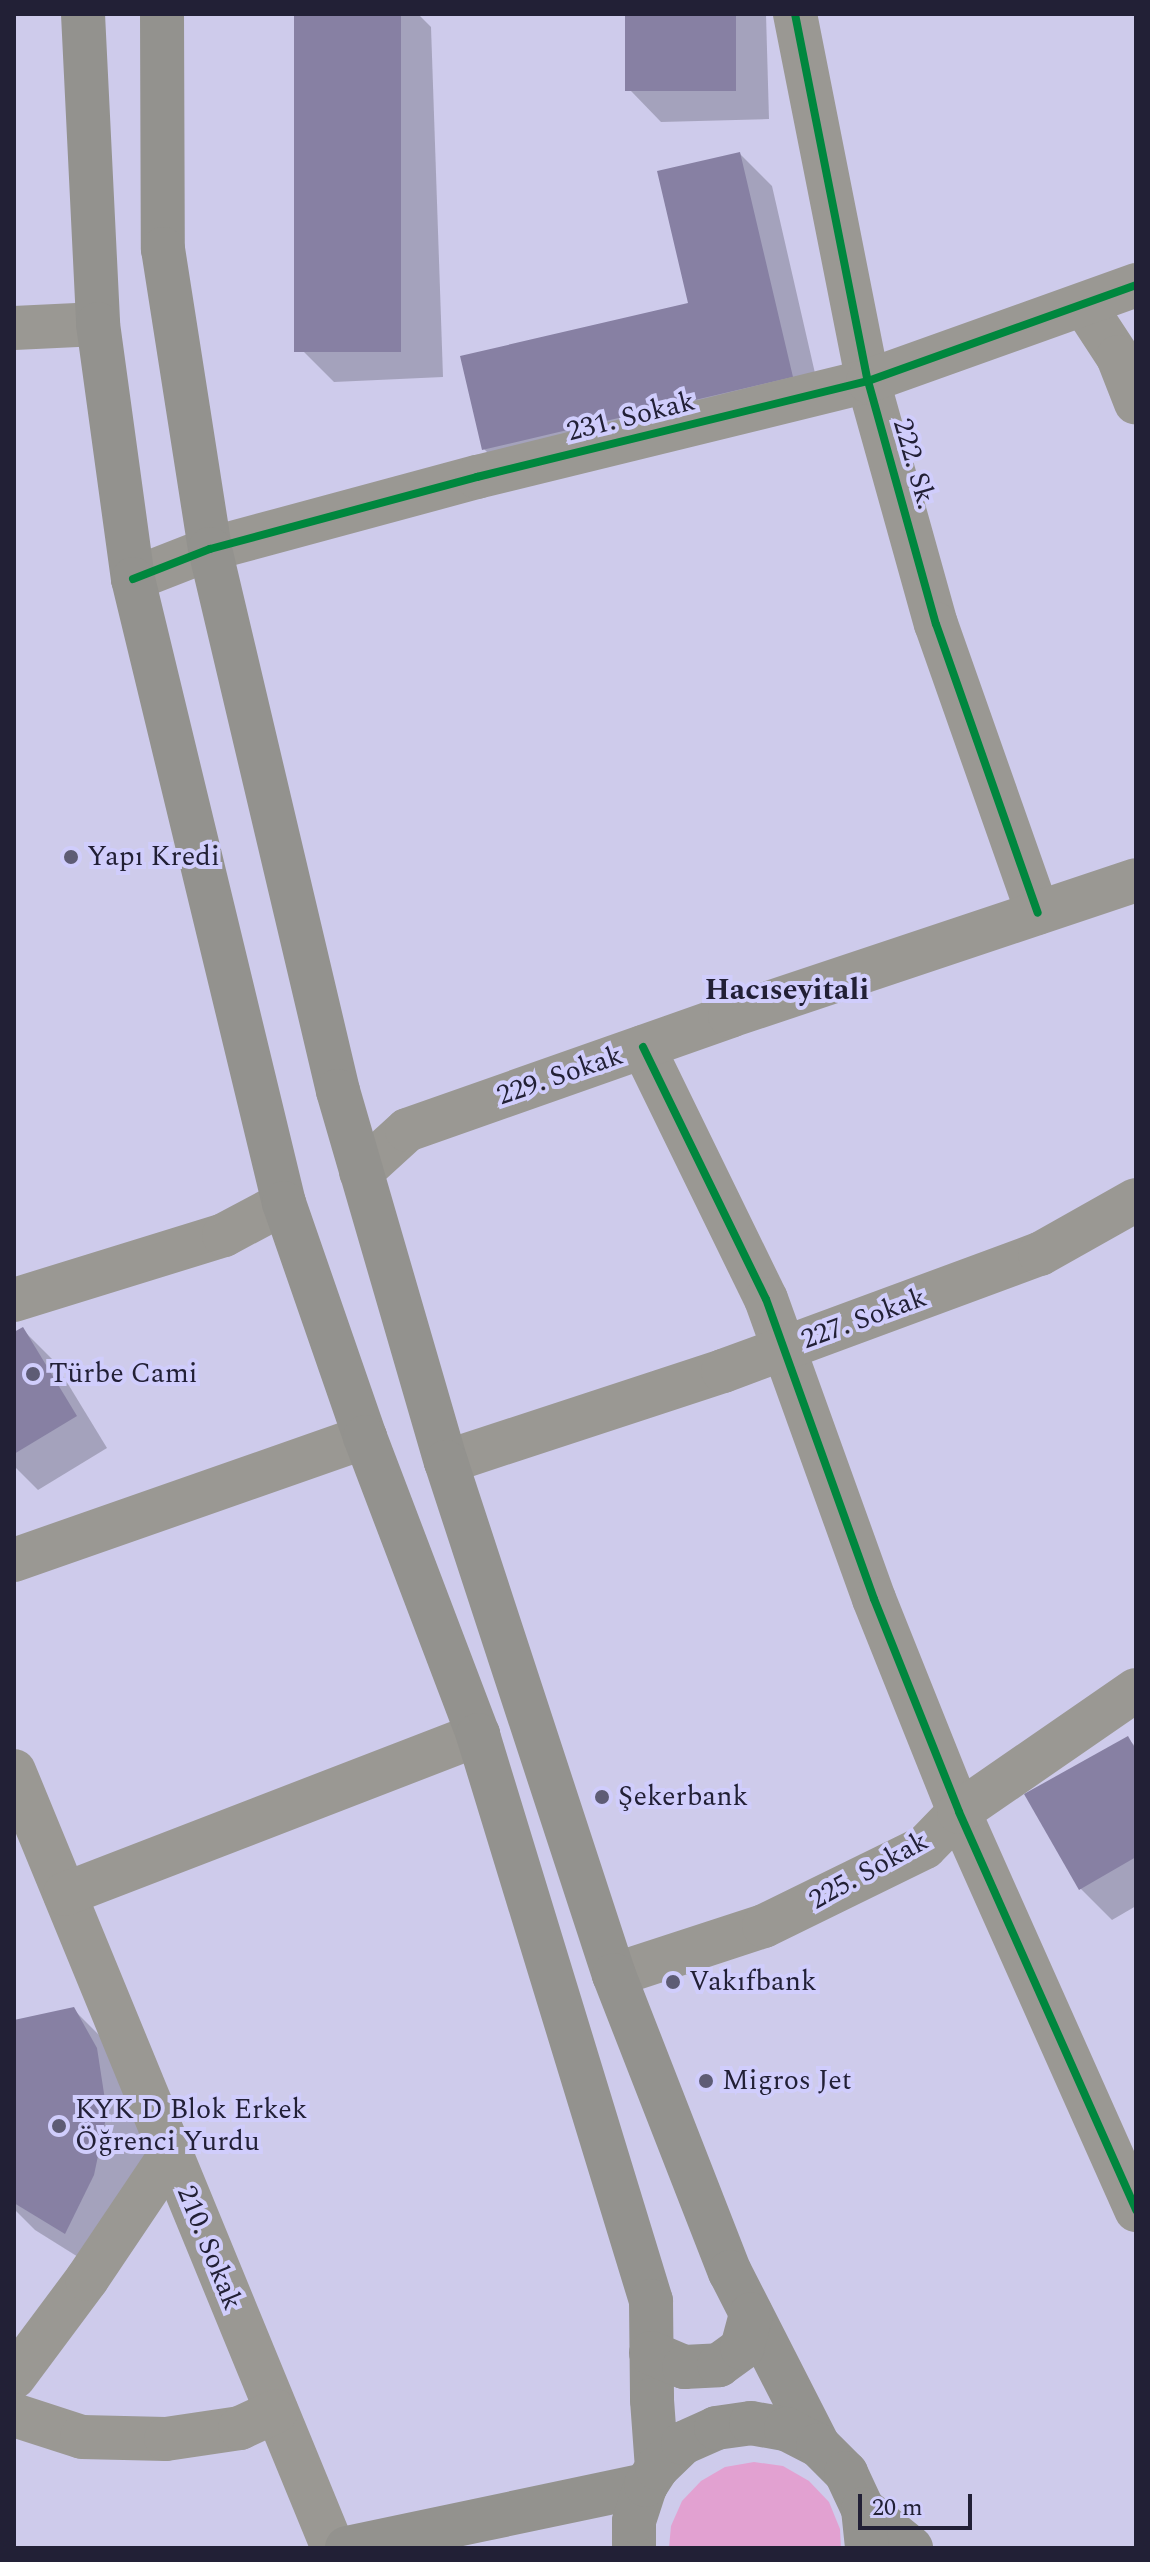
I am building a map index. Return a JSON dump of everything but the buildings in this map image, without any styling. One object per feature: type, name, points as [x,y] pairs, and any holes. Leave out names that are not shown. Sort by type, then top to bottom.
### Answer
[{"type":"main road","points":[[83,14],[98,324],[133,579],[284,1203],[365,1437],[478,1735],[651,2301],[652,2476]]},
{"type":"main road","points":[[162,14],[163,249],[210,549],[338,1091],[446,1462],[614,1975],[730,2272],[818,2445],[846,2473],[865,2528],[911,2548]]},
{"type":"main road","points":[[651,2353],[684,2367],[719,2365],[742,2348],[751,2314]]},
{"type":"main road","points":[[634,2548],[634,2521],[652,2476],[683,2443],[716,2428],[751,2423],[786,2429],[818,2445]]},
{"type":"main road","points":[[347,2548],[652,2476]]},
{"type":"street","name":"222. Sk.","points":[[795,14],[868,381],[936,624],[1038,913]]},
{"type":"street","name":"231. Sokak","points":[[133,579],[210,549],[477,477],[868,381],[1136,285]]},
{"type":"street","points":[[1084,305],[1118,357],[1136,403]]},
{"type":"street","points":[[14,328],[98,324]]},
{"type":"street","name":"229. Sokak","points":[[361,1172],[407,1130],[1136,880]]},
{"type":"street","points":[[643,1047],[766,1299],[874,1599],[959,1812],[1136,2210]]},
{"type":"street","name":"227. Sokak","points":[[446,1462],[786,1349],[1040,1254],[1136,1200]]},
{"type":"street","points":[[14,1300],[224,1235],[284,1203]]},
{"type":"street","points":[[14,1560],[365,1437]]},
{"type":"street","name":"225. Sokak","points":[[614,1975],[764,1926],[925,1847],[959,1812],[1136,1690]]},
{"type":"street","points":[[65,1894],[478,1735]]},
{"type":"street","name":"210. Sokak","points":[[14,1771],[333,2548]]},
{"type":"street","points":[[14,2377],[87,2279],[171,2154]]},
{"type":"street","points":[[14,2415],[82,2437],[166,2439],[240,2428],[276,2411]]},
{"type":"shaded area","points":[[754,2462],[783,2466],[809,2481],[829,2502],[840,2529],[841,2548],[669,2548],[671,2526],[682,2501],[701,2481],[725,2467]]},
{"type":"cycle path","points":[[795,14],[868,381],[936,624],[1038,913]]},
{"type":"cycle path","points":[[133,579],[210,549],[477,477],[868,381],[1136,285]]},
{"type":"cycle path","points":[[643,1047],[766,1299],[874,1599],[959,1812],[1136,2210]]},
{"type":"place","name":"Yapı Kredi","points":[[71,857]]},
{"type":"place","name":"Türbe Cami","points":[[33,1374]]},
{"type":"place","name":"Şekerbank","points":[[602,1797]]},
{"type":"place","name":"Vakıfbank","points":[[673,1982]]},
{"type":"place","name":"Migros Jet","points":[[706,2081]]},
{"type":"place","name":"KYK D Blok Erkek Öğrenci Yurdu","points":[[59,2126]]},
{"type":"district","name":"Hacıseyitali","points":[[787,990]]}]
